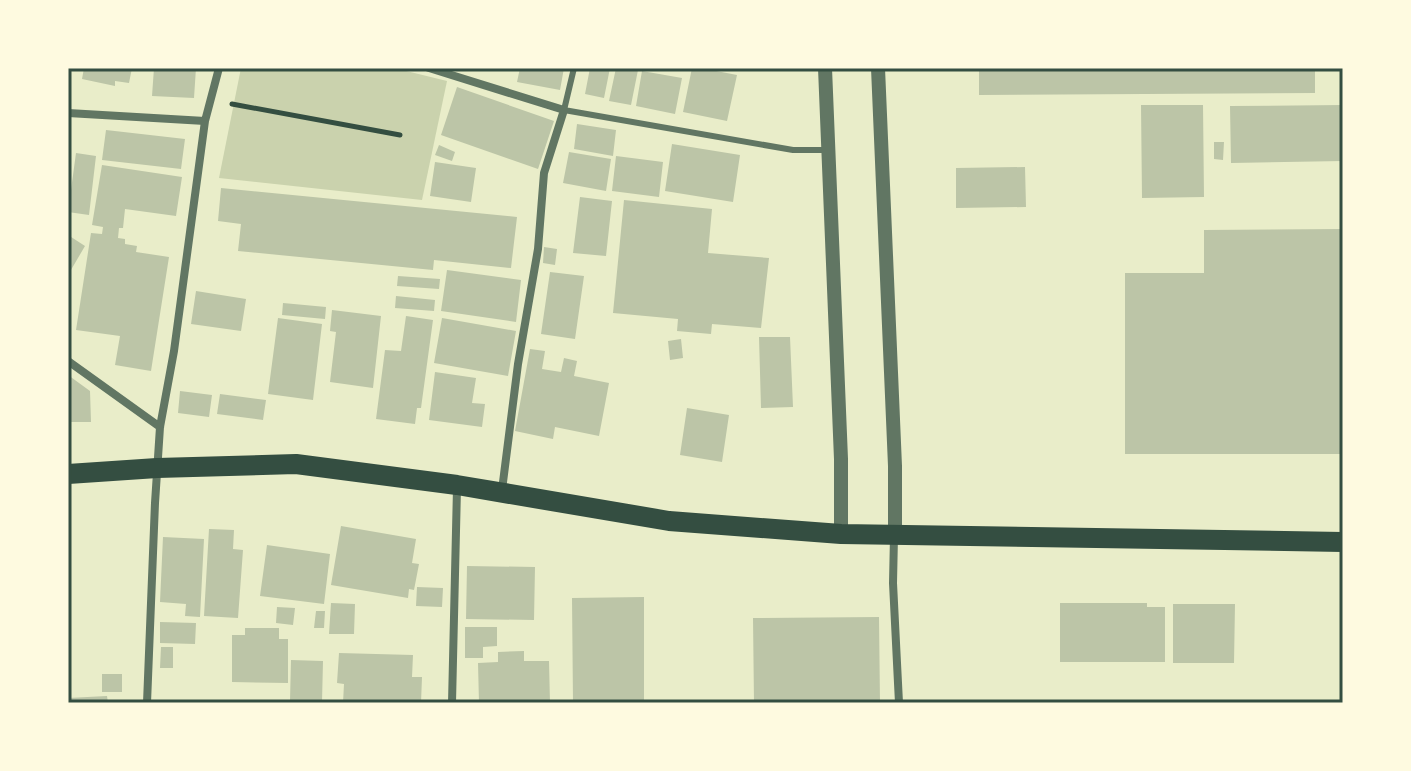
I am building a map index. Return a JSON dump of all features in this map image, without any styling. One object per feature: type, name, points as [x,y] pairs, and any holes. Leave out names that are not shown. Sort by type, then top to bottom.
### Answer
[{"type":"main road","points":[[68,474],[296,464],[457,485],[669,521],[841,534],[1343,542]]},
{"type":"street","points":[[147,703],[160,427],[174,351],[205,121],[219,68]]},
{"type":"street","points":[[429,68],[564,110],[544,173],[538,249],[518,364],[502,493]]},
{"type":"street","points":[[825,68],[841,459],[841,534]]},
{"type":"street","points":[[878,68],[895,466],[893,583],[899,703]]},
{"type":"street","points":[[68,113],[205,121]]},
{"type":"street","points":[[68,361],[160,427]]},
{"type":"street","points":[[452,703],[457,485]]},
{"type":"lane","points":[[574,68],[564,110],[793,150],[828,150]]},
{"type":"path","points":[[210,101],[400,135]]},
{"type":"green space","points":[[241,68],[394,68],[447,81],[422,200],[219,178]]},
{"type":"building","points":[[84,68],[132,68],[129,83],[115,81],[115,86],[82,79]]},
{"type":"building","points":[[154,68],[196,68],[194,98],[152,96]]},
{"type":"building","points":[[520,68],[564,68],[560,90],[517,82]]},
{"type":"building","points":[[590,68],[610,68],[604,98],[585,94]]},
{"type":"building","points":[[616,68],[638,70],[631,105],[609,101]]},
{"type":"building","points":[[692,68],[737,75],[727,121],[683,112]]},
{"type":"building","points":[[979,68],[1315,68],[1315,93],[979,95]]},
{"type":"building","points":[[642,71],[682,78],[675,114],[636,106]]},
{"type":"building","points":[[457,87],[554,121],[538,169],[441,135]]},
{"type":"building","points":[[1141,105],[1203,105],[1204,197],[1142,198]]},
{"type":"building","points":[[1343,105],[1343,161],[1231,163],[1230,106]]},
{"type":"building","points":[[577,124],[616,130],[613,156],[574,149]]},
{"type":"building","points":[[106,130],[185,139],[181,169],[102,160]]},
{"type":"building","points":[[1214,142],[1224,142],[1223,160],[1214,159]]},
{"type":"building","points":[[672,144],[740,155],[733,202],[665,191]]},
{"type":"building","points":[[439,145],[455,152],[452,161],[435,155]]},
{"type":"building","points":[[569,152],[611,159],[606,191],[563,183]]},
{"type":"building","points":[[76,153],[96,156],[89,215],[68,212]]},
{"type":"building","points":[[616,156],[663,162],[659,197],[612,191]]},
{"type":"building","points":[[435,162],[476,168],[471,202],[430,196]]},
{"type":"building","points":[[102,165],[182,177],[176,216],[125,209],[123,228],[119,228],[118,238],[125,239],[125,244],[137,246],[136,252],[169,257],[151,371],[115,365],[120,336],[76,330],[91,233],[102,234],[103,227],[92,225]]},
{"type":"building","points":[[1025,167],[1026,207],[956,208],[956,168]]},
{"type":"building","points":[[221,188],[517,217],[511,268],[434,260],[433,270],[238,251],[241,224],[218,221]]},
{"type":"building","points":[[580,197],[612,201],[606,256],[573,253]]},
{"type":"building","points":[[624,200],[712,209],[708,253],[769,258],[761,328],[712,324],[711,334],[677,331],[678,319],[613,313]]},
{"type":"building","points":[[1343,229],[1343,454],[1125,454],[1125,273],[1204,273],[1204,230]]},
{"type":"building","points":[[68,235],[85,246],[68,275]]},
{"type":"building","points":[[544,247],[557,249],[555,265],[543,263]]},
{"type":"building","points":[[447,270],[521,280],[516,322],[441,311]]},
{"type":"building","points":[[550,272],[584,276],[575,339],[541,334]]},
{"type":"building","points":[[398,276],[440,279],[439,289],[397,286]]},
{"type":"building","points":[[196,291],[246,299],[241,331],[191,324]]},
{"type":"building","points":[[396,296],[435,300],[434,311],[395,308]]},
{"type":"building","points":[[283,303],[326,307],[325,319],[282,315]]},
{"type":"building","points":[[332,310],[381,316],[373,388],[330,382],[336,332],[330,331]]},
{"type":"building","points":[[406,316],[433,320],[421,408],[417,408],[415,424],[376,419],[385,350],[401,351]]},
{"type":"building","points":[[278,318],[322,324],[313,400],[268,394]]},
{"type":"building","points":[[442,318],[516,331],[508,376],[434,363]]},
{"type":"building","points":[[759,337],[790,337],[793,407],[761,408]]},
{"type":"building","points":[[681,339],[683,358],[670,360],[668,341]]},
{"type":"building","points":[[530,349],[545,351],[542,369],[561,372],[564,358],[577,361],[574,376],[609,383],[599,436],[555,427],[553,439],[515,431]]},
{"type":"building","points":[[435,372],[476,378],[472,403],[485,404],[482,427],[429,420]]},
{"type":"building","points":[[68,375],[90,391],[91,422],[68,422]]},
{"type":"building","points":[[180,391],[212,395],[209,417],[178,413]]},
{"type":"building","points":[[220,394],[266,400],[263,420],[217,414]]},
{"type":"building","points":[[687,408],[729,415],[722,462],[680,455]]},
{"type":"building","points":[[341,526],[416,539],[412,563],[419,564],[414,590],[409,589],[408,598],[331,585]]},
{"type":"building","points":[[209,529],[234,530],[233,549],[243,550],[238,618],[204,616]]},
{"type":"building","points":[[163,537],[204,539],[200,617],[185,616],[186,604],[160,602]]},
{"type":"building","points":[[267,545],[330,554],[324,604],[260,596]]},
{"type":"building","points":[[467,566],[535,567],[534,620],[466,619]]},
{"type":"building","points":[[417,587],[443,588],[442,607],[416,606]]},
{"type":"building","points":[[644,597],[644,703],[573,703],[572,598]]},
{"type":"building","points":[[331,603],[355,604],[354,634],[329,634]]},
{"type":"building","points":[[1060,603],[1147,603],[1147,607],[1165,607],[1165,662],[1060,662]]},
{"type":"building","points":[[1173,604],[1235,604],[1234,663],[1173,663]]},
{"type":"building","points":[[277,607],[295,608],[293,625],[276,623]]},
{"type":"building","points":[[316,611],[325,611],[324,628],[314,628]]},
{"type":"building","points":[[879,617],[880,703],[754,703],[753,618]]},
{"type":"building","points":[[160,622],[196,623],[195,644],[160,643]]},
{"type":"building","points":[[465,627],[497,627],[497,646],[483,647],[483,658],[465,658]]},
{"type":"building","points":[[245,628],[279,628],[279,639],[288,639],[288,683],[232,682],[232,635],[245,635]]},
{"type":"building","points":[[161,647],[173,647],[173,668],[160,668]]},
{"type":"building","points":[[524,651],[524,661],[549,661],[550,703],[479,703],[478,663],[498,662],[498,652]]},
{"type":"building","points":[[339,653],[413,655],[412,677],[422,677],[421,703],[343,703],[344,684],[337,683]]},
{"type":"building","points":[[291,660],[323,661],[322,702],[290,701]]},
{"type":"building","points":[[102,674],[122,674],[122,692],[102,692]]},
{"type":"building","points":[[107,696],[108,703],[68,703],[68,698]]}]
